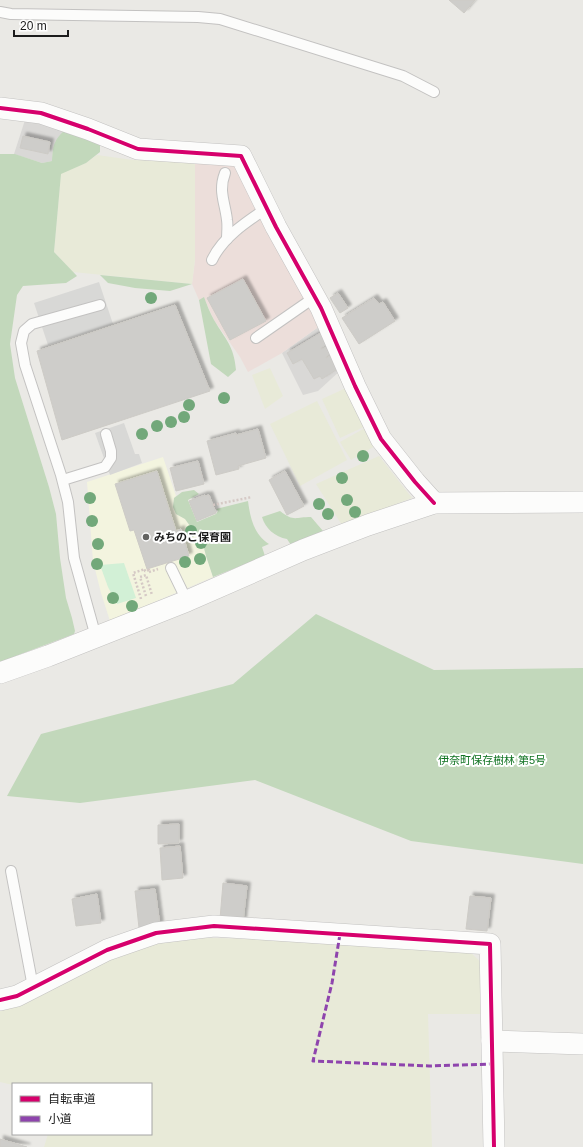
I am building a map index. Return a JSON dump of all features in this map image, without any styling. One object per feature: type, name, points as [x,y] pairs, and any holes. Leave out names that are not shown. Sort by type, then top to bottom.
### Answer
[{"type":"street","points":[[0,108],[41,113],[88,129],[138,149],[241,156],[315,297],[355,386],[381,439],[415,482],[434,503]]},
{"type":"street","points":[[0,673],[48,656],[187,601],[346,533],[434,503],[583,502]]},
{"type":"street","points":[[0,1000],[17,996],[107,950],[156,933],[214,926],[490,944],[494,1147]]},
{"type":"street","points":[[492,1041],[583,1044]]},
{"type":"lane","points":[[0,12],[12,14],[190,17],[220,19],[404,76],[434,92]]},
{"type":"lane","points":[[225,173],[221,183],[223,201],[228,221],[227,239]]},
{"type":"lane","points":[[212,260],[227,239],[246,222],[267,208]]},
{"type":"lane","points":[[256,338],[315,297]]},
{"type":"lane","points":[[96,637],[74,558],[68,502],[63,480],[25,365],[21,344],[24,331],[32,324],[100,305]]},
{"type":"lane","points":[[63,480],[105,467],[111,458],[111,451],[106,434]]},
{"type":"lane","points":[[171,568],[187,601]]},
{"type":"lane","points":[[12,871],[33,988]]},
{"type":"path","points":[[213,505],[252,497]]},
{"type":"path","points":[[142,603],[133,573],[145,569],[146,571],[149,570],[149,572],[166,566],[171,568]]},
{"type":"path","points":[[148,601],[140,577],[146,575],[153,597]]},
{"type":"shaded area","points":[[25,120],[67,128],[53,149],[52,161],[42,163],[14,154]]},
{"type":"shaded area","points":[[97,155],[133,160],[195,162],[195,260],[192,284],[73,272],[54,252],[61,173],[86,163]]},
{"type":"shaded area","points":[[195,162],[243,167],[324,323],[282,353],[248,372],[240,357],[214,320],[204,298],[199,300],[192,284],[195,260]]},
{"type":"shaded area","points":[[99,282],[113,324],[48,345],[34,303]]},
{"type":"shaded area","points":[[324,323],[342,369],[318,391],[303,395],[282,353]]},
{"type":"shaded area","points":[[270,368],[283,396],[265,409],[252,375]]},
{"type":"shaded area","points":[[346,388],[364,427],[340,438],[322,399]]},
{"type":"shaded area","points":[[317,401],[347,460],[300,486],[270,424]]},
{"type":"shaded area","points":[[124,423],[135,454],[139,454],[142,463],[110,475],[95,433]]},
{"type":"shaded area","points":[[365,428],[375,446],[351,460],[340,442]]},
{"type":"shaded area","points":[[379,456],[412,498],[342,525],[316,484]]},
{"type":"shaded area","name":"みちのこ保育園","points":[[163,457],[176,496],[174,498],[173,507],[176,514],[185,519],[193,530],[199,534],[213,577],[110,621],[93,561],[87,482]]},
{"type":"shaded area","points":[[124,563],[136,598],[117,604],[108,587],[100,565]]},
{"type":"shaded area","points":[[206,938],[266,939],[471,953],[483,964],[483,1014],[428,1014],[432,1147],[44,1147],[48,1135],[152,1135],[152,1083],[12,1083],[12,1085],[0,1082],[0,1007],[144,945]]},
{"type":"green space","points":[[67,128],[100,142],[100,152],[86,163],[61,174],[54,252],[77,276],[66,283],[23,286],[17,295],[10,344],[15,378],[56,514],[60,558],[66,598],[75,631],[74,634],[0,662],[0,154],[15,154],[42,163],[52,161],[55,143],[59,136]]},
{"type":"green space","points":[[100,275],[192,284],[170,291],[135,288],[108,283]]},
{"type":"green space","points":[[204,297],[213,317],[229,344],[233,355],[236,370],[228,377],[211,364],[199,300]]},
{"type":"green space","points":[[194,490],[199,494],[188,500],[197,522],[216,514],[218,511],[216,509],[248,501],[256,531],[269,544],[262,547],[265,556],[213,577],[199,534],[193,530],[185,519],[176,514],[173,507],[174,498],[182,492]]},
{"type":"green space","points":[[280,511],[292,518],[311,517],[323,531],[291,545],[287,539],[278,536],[271,531],[263,521],[262,517]]},
{"type":"green space","name":"伊奈町保存樹林 第5号","points":[[316,614],[434,670],[583,668],[583,864],[411,841],[255,780],[80,803],[7,796],[41,734],[233,684]]},
{"type":"building","points":[[449,0],[475,0],[464,13]]},
{"type":"building","points":[[23,136],[50,142],[48,154],[20,148]]},
{"type":"building","points":[[243,279],[266,321],[230,340],[207,298]]},
{"type":"building","points":[[338,293],[348,308],[340,313],[330,298]]},
{"type":"building","points":[[374,298],[379,304],[383,302],[395,321],[359,344],[342,318]]},
{"type":"building","points":[[175,305],[210,391],[62,440],[37,351]]},
{"type":"building","points":[[322,332],[329,343],[321,349],[326,347],[330,354],[326,358],[331,355],[339,368],[322,379],[320,376],[314,379],[302,359],[293,364],[287,353]]},
{"type":"building","points":[[258,429],[266,458],[238,466],[239,469],[216,475],[207,441]]},
{"type":"building","points":[[198,461],[204,484],[176,491],[170,468]]},
{"type":"building","points":[[157,471],[176,531],[181,529],[189,556],[147,569],[134,530],[130,531],[115,484]]},
{"type":"building","points":[[285,471],[304,506],[287,515],[269,480]]},
{"type":"building","points":[[209,495],[216,513],[197,521],[189,501]]},
{"type":"building","points":[[179,824],[179,843],[158,844],[158,825]]},
{"type":"building","points":[[180,846],[183,878],[162,880],[160,848]]},
{"type":"building","points":[[223,883],[247,886],[243,921],[220,919]]},
{"type":"building","points":[[155,889],[160,926],[139,928],[135,891]]},
{"type":"building","points":[[97,894],[101,923],[76,926],[72,899]]},
{"type":"building","points":[[470,896],[491,898],[487,931],[466,929]]},
{"type":"building","points":[[0,1139],[27,1147],[0,1147]]},
{"type":"marked path","points":[[340,934],[332,983],[313,1061],[429,1066],[492,1064]]},
{"type":"cycle path","points":[[0,108],[41,113],[88,129],[138,149],[241,156],[276,227],[321,308],[355,386],[381,439],[415,482],[434,503]]},
{"type":"cycle path","points":[[0,1000],[17,996],[107,950],[156,933],[214,926],[490,944],[494,1147]]},
{"type":"place","name":"みちのこ保育園","points":[[146,537]]}]
